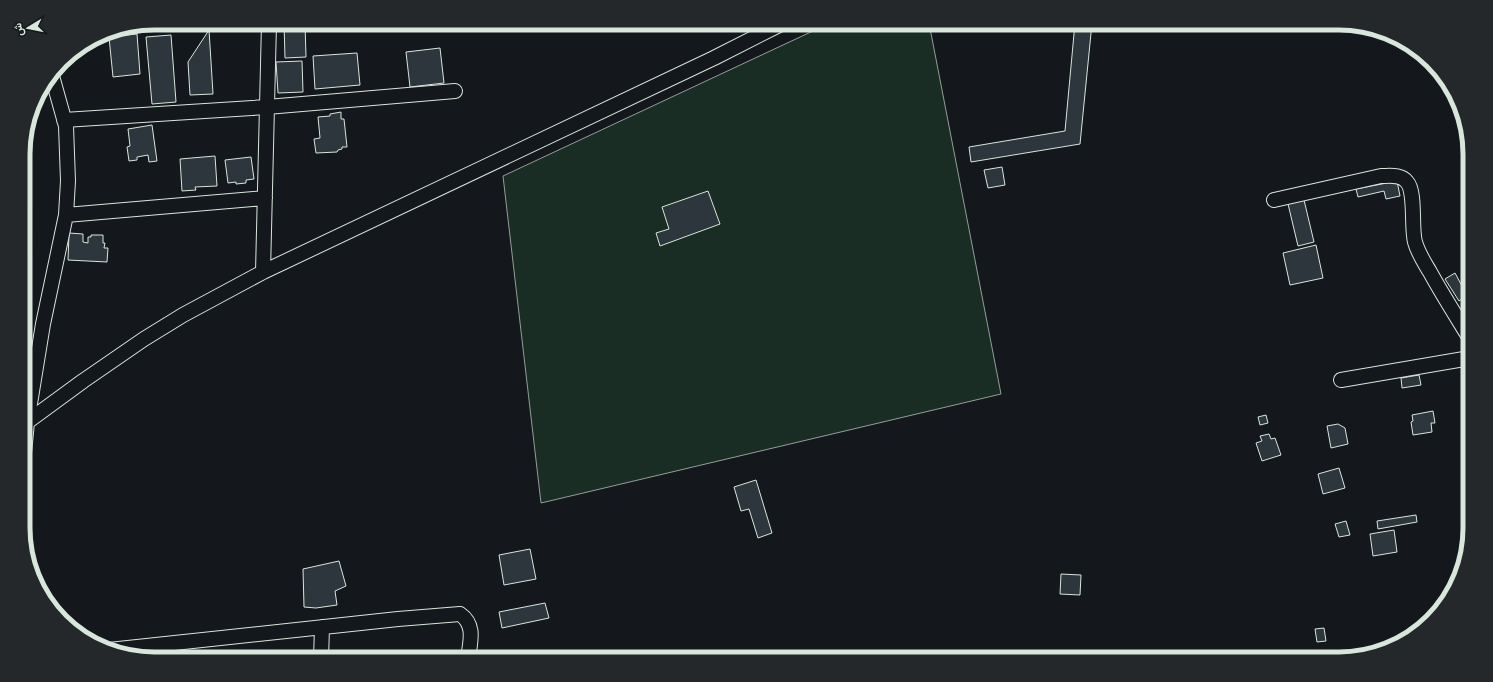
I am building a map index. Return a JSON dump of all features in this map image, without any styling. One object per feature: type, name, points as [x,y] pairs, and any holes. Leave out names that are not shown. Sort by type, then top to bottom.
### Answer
[{"type":"street","points":[[263,272],[270,30]]},
{"type":"street","points":[[30,420],[144,339],[183,315],[263,272],[761,30]]},
{"type":"street","points":[[30,404],[43,324],[66,215],[66,126],[54,82]]},
{"type":"street","points":[[64,120],[267,107],[455,91]]},
{"type":"street","points":[[1274,200],[1382,176],[1392,176],[1403,179],[1410,186],[1413,206],[1414,239],[1417,248],[1436,283],[1463,326]]},
{"type":"street","points":[[66,215],[265,198]]},
{"type":"street","points":[[1341,380],[1463,359]]},
{"type":"street","points":[[125,648],[460,614],[470,623],[471,632],[469,652]]},
{"type":"street","points":[[321,652],[322,627]]},
{"type":"green space","points":[[815,30],[930,30],[1001,394],[541,503],[503,176]]},
{"type":"building","points":[[209,30],[213,94],[190,95],[188,62]]},
{"type":"building","points":[[284,30],[305,30],[306,57],[285,58]]},
{"type":"building","points":[[1074,30],[1091,30],[1080,144],[971,162],[969,147],[1065,131]]},
{"type":"building","points":[[137,34],[140,74],[113,77],[109,38]]},
{"type":"building","points":[[171,35],[176,102],[152,104],[146,37]]},
{"type":"building","points":[[440,48],[444,83],[410,87],[406,52]]},
{"type":"building","points":[[357,53],[360,85],[315,89],[313,56]]},
{"type":"building","points":[[302,61],[303,92],[278,93],[276,62]]},
{"type":"building","points":[[341,112],[341,119],[344,119],[347,147],[342,147],[342,149],[338,150],[337,152],[316,153],[314,139],[320,138],[318,117],[330,116],[330,114]]},
{"type":"building","points":[[152,125],[157,161],[149,162],[148,155],[137,157],[137,160],[129,161],[127,147],[130,146],[128,129]]},
{"type":"building","points":[[215,156],[217,186],[195,187],[196,190],[182,191],[180,159]]},
{"type":"building","points":[[251,157],[254,179],[246,180],[246,183],[228,183],[225,160]]},
{"type":"building","points":[[1002,167],[1005,185],[988,188],[984,170]]},
{"type":"building","points":[[1397,181],[1400,196],[1386,199],[1384,191],[1358,197],[1356,189]]},
{"type":"building","points":[[708,191],[720,224],[660,246],[656,233],[669,229],[662,207]]},
{"type":"building","points":[[1304,200],[1314,242],[1298,246],[1288,204]]},
{"type":"building","points":[[69,233],[83,234],[83,242],[88,243],[88,237],[91,237],[91,235],[103,235],[103,243],[105,243],[104,248],[108,248],[107,262],[68,260]]},
{"type":"building","points":[[1316,245],[1323,278],[1290,285],[1283,253]]},
{"type":"building","points":[[1455,273],[1462,286],[1463,285],[1463,298],[1459,301],[1445,279]]},
{"type":"building","points":[[1419,375],[1421,385],[1402,388],[1401,378]]},
{"type":"building","points":[[1433,411],[1435,423],[1431,423],[1432,432],[1413,435],[1411,422],[1413,421],[1412,415]]},
{"type":"building","points":[[1266,415],[1268,423],[1260,425],[1258,417]]},
{"type":"building","points":[[1338,424],[1345,428],[1348,444],[1331,448],[1327,426]]},
{"type":"building","points":[[1269,434],[1271,439],[1275,438],[1281,455],[1262,461],[1256,443],[1262,441],[1260,436]]},
{"type":"building","points":[[1339,468],[1345,488],[1323,494],[1318,474]]},
{"type":"building","points":[[756,480],[772,533],[758,538],[749,509],[741,511],[734,487]]},
{"type":"building","points":[[1416,515],[1417,522],[1378,529],[1377,521]]},
{"type":"building","points":[[1346,521],[1350,535],[1339,537],[1335,524]]},
{"type":"building","points":[[1394,530],[1397,552],[1373,556],[1370,534]]},
{"type":"building","points":[[530,549],[536,579],[504,585],[499,555]]},
{"type":"building","points":[[339,561],[346,586],[335,591],[337,605],[316,608],[304,607],[303,569]]},
{"type":"building","points":[[1061,574],[1081,575],[1080,595],[1060,594]]},
{"type":"building","points":[[545,603],[549,618],[502,628],[499,612]]},
{"type":"building","points":[[1324,628],[1326,641],[1317,642],[1315,629]]}]
